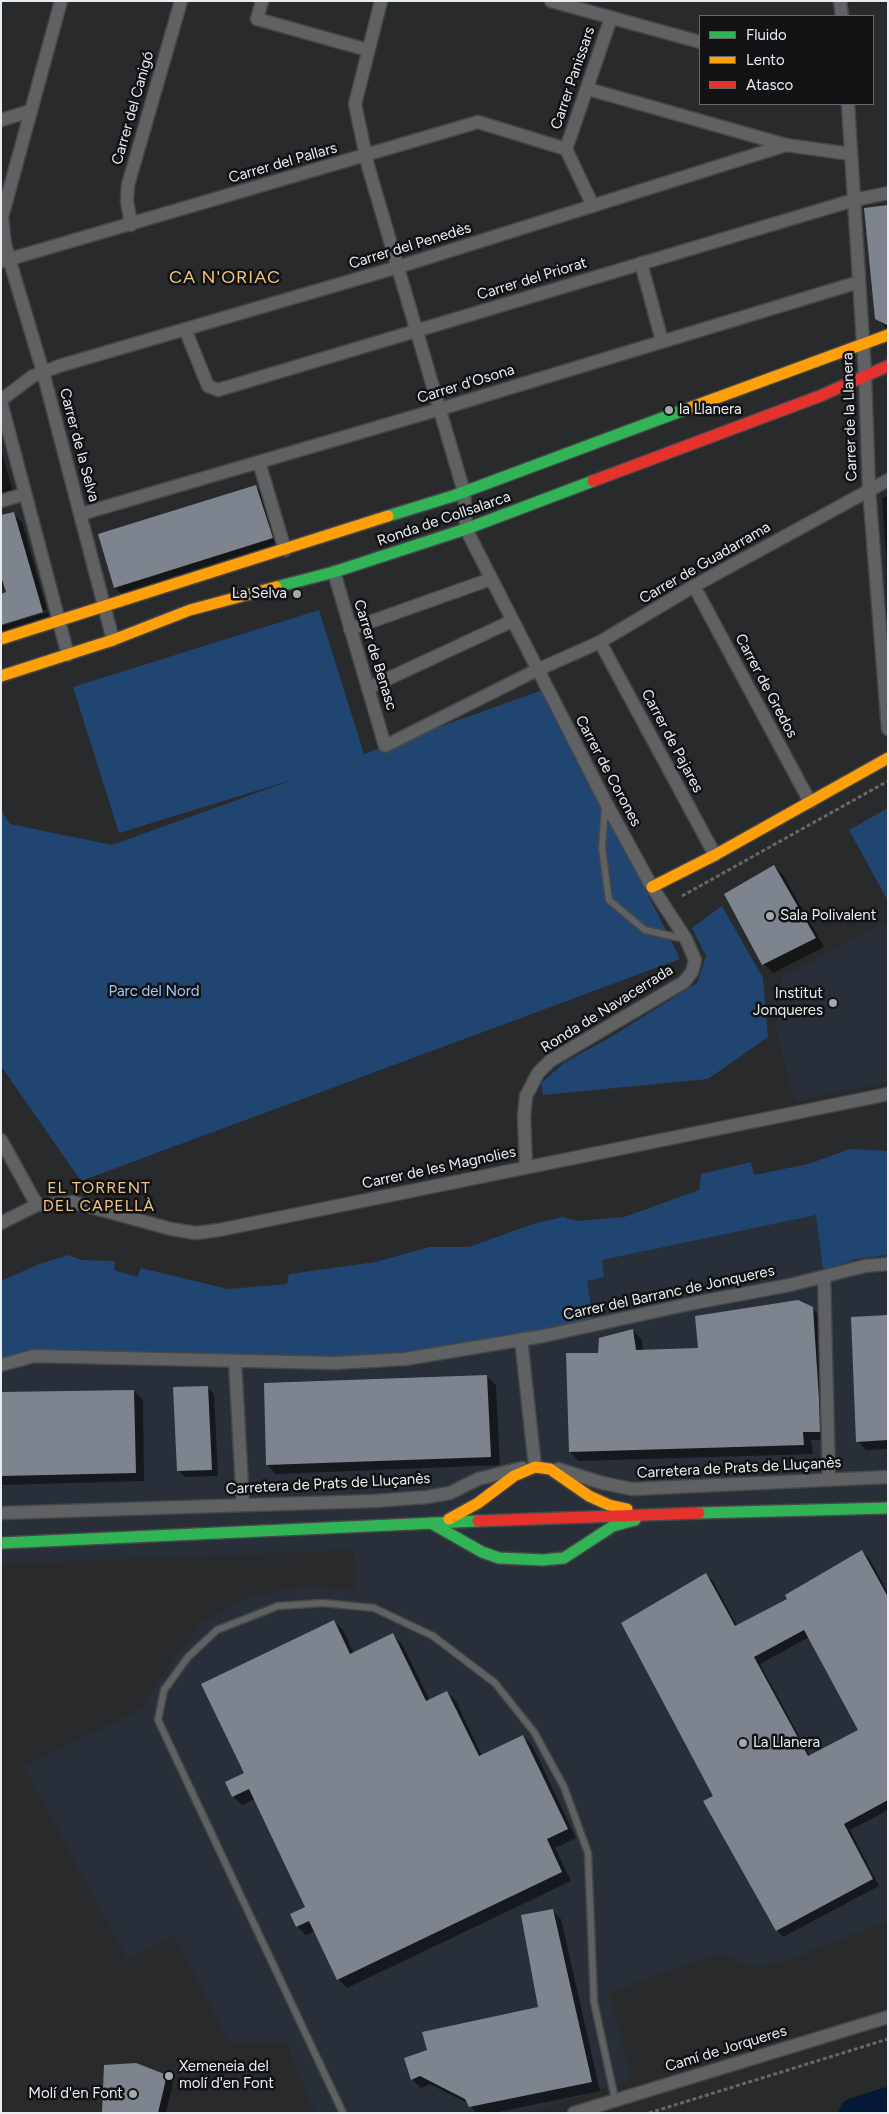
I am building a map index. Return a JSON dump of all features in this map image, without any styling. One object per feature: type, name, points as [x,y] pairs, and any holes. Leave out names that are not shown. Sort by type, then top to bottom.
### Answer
[{"type":"street","name":"Carrer de la Selva","points":[[61,1],[2,217],[5,261],[43,372],[106,607],[113,640]]},
{"type":"street","name":"Carrer del Canigó","points":[[131,225],[127,201],[128,185],[181,1]]},
{"type":"street","points":[[262,1],[257,19],[368,50]]},
{"type":"street","points":[[381,1],[355,104],[366,156],[464,492],[466,529]]},
{"type":"street","points":[[551,1],[699,42]]},
{"type":"street","points":[[840,1],[842,15]]},
{"type":"street","name":"Carrer Panissars","points":[[566,149],[611,18]]},
{"type":"street","points":[[588,89],[786,145],[851,154]]},
{"type":"street","name":"Carrer de la Llanera","points":[[848,105],[860,282],[869,490],[888,729]]},
{"type":"street","points":[[1,120],[30,111]]},
{"type":"street","name":"Carrer del Pallars","points":[[5,261],[478,122],[566,149]]},
{"type":"street","name":"Carrer del Penedès","points":[[1,401],[34,376],[43,372],[398,267],[786,145]]},
{"type":"street","points":[[566,149],[593,206]]},
{"type":"street","name":"Carrer del Priorat","points":[[185,329],[208,386],[218,390],[854,200],[888,192]]},
{"type":"street","points":[[641,263],[662,341]]},
{"type":"street","name":"Carrer d'Osona","points":[[81,514],[440,409],[860,282]]},
{"type":"street","name":"Ronda de Collsalarca","points":[[1,639],[464,492],[888,335]]},
{"type":"street","name":"Ronda de Collsalarca","points":[[1,676],[113,640],[190,610],[334,572],[466,529],[820,396],[865,374],[888,366]]},
{"type":"street","points":[[1,401],[68,655]]},
{"type":"street","points":[[259,462],[285,550]]},
{"type":"street","name":"Carrer de Guadarrama","points":[[538,670],[600,642],[694,586],[888,480]]},
{"type":"street","points":[[1,501],[25,494]]},
{"type":"street","name":"Carrer de Corones","points":[[466,529],[606,803],[652,887]]},
{"type":"street","name":"Carrer de Benasc","points":[[334,572],[385,746],[538,670]]},
{"type":"street","points":[[350,629],[491,579]]},
{"type":"street","name":"Carrer de Gredos","points":[[694,586],[810,802]]},
{"type":"street","points":[[368,688],[512,621]]},
{"type":"street","name":"Carrer de Pajares","points":[[600,642],[715,855]]},
{"type":"street","points":[[652,887],[715,855],[888,758]]},
{"type":"street","name":"Ronda de Navacerrada","points":[[526,1166],[524,1117],[526,1096],[532,1080],[550,1061],[684,982],[692,972],[695,960],[686,939],[652,887]]},
{"type":"street","name":"Carrer de les Magnolies","points":[[1,1223],[37,1205],[73,1202],[171,1229],[196,1233],[888,1094]]},
{"type":"street","points":[[1,1140],[37,1205]]},
{"type":"street","name":"Carrer del Barranc de Jonqueres","points":[[1,1365],[34,1356],[335,1363],[406,1359],[521,1339],[824,1277],[865,1266],[888,1264]]},
{"type":"street","points":[[824,1277],[829,1480]]},
{"type":"street","points":[[521,1339],[535,1468]]},
{"type":"street","points":[[235,1361],[243,1505]]},
{"type":"street","name":"Carretera de Prats de Lluçanès","points":[[1,1513],[374,1501],[427,1497],[450,1493],[478,1479],[514,1469],[548,1466],[602,1483],[632,1489],[888,1477]]},
{"type":"street","points":[[432,1523],[463,1512],[514,1476],[535,1468],[550,1470],[565,1478],[589,1496],[609,1505],[657,1513]]},
{"type":"street","points":[[565,1478],[588,1503],[593,1516],[590,1528],[572,1553]]},
{"type":"street","points":[[1,1543],[657,1513],[888,1508]]},
{"type":"street","points":[[432,1523],[463,1543],[499,1558],[543,1560],[564,1558],[613,1526],[657,1513]]},
{"type":"street","name":"Camí de Jorqueres","points":[[574,2113],[888,2017]]},
{"type":"lane","points":[[606,803],[602,848],[609,900],[645,930],[686,939]]},
{"type":"lane","points":[[343,2113],[158,1720],[164,1690],[188,1657],[217,1630],[278,1606],[324,1603],[374,1608],[432,1636],[495,1683],[534,1732],[564,1787],[588,1853],[594,2002],[615,2100]]},
{"type":"path","points":[[682,896],[888,781]]},
{"type":"path","points":[[649,2113],[888,2039]]},
{"type":"shaded area","name":"Institut Jonqueres","points":[[888,921],[888,1082],[795,1101],[776,1029],[782,977]]},
{"type":"shaded area","points":[[816,1215],[823,1270],[856,1259],[888,1255],[888,1921],[786,1961],[751,1968],[722,1953],[610,1992],[632,2079],[530,2113],[315,2113],[286,2043],[229,2043],[174,1935],[127,1959],[24,1766],[143,1708],[173,1659],[202,1623],[247,1597],[308,1586],[357,1591],[354,1550],[1,1564],[1,1365],[587,1281],[602,1260]]},
{"type":"green space","name":"Parc del Nord","points":[[319,610],[364,754],[545,689],[680,959],[81,1181],[1,1066],[1,810],[10,824],[112,845],[295,779],[119,833],[73,687]]},
{"type":"green space","points":[[888,808],[888,901],[849,830]]},
{"type":"green space","points":[[722,906],[763,978],[768,1037],[708,1079],[543,1095],[541,1083],[565,1062],[609,1038],[697,983],[706,956],[692,928]]},
{"type":"green space","points":[[850,1149],[888,1151],[888,1255],[856,1259],[823,1270],[816,1215],[602,1260],[604,1277],[587,1281],[594,1324],[406,1359],[35,1356],[1,1365],[1,1281],[39,1264],[69,1255],[81,1260],[115,1261],[114,1270],[137,1277],[141,1268],[228,1289],[287,1284],[289,1274],[376,1262],[429,1247],[469,1247],[533,1224],[563,1217],[577,1221],[624,1217],[699,1190],[701,1174],[751,1162],[754,1175],[808,1164]]},
{"type":"building","points":[[888,205],[887,325],[875,319],[864,208]]},
{"type":"building","points":[[256,485],[273,538],[114,588],[98,534]]},
{"type":"building","points":[[14,512],[43,612],[1,625],[1,594],[6,592],[1,576],[1,515]]},
{"type":"building","name":"Sala Polivalent","points":[[774,865],[816,938],[762,965],[724,894]]},
{"type":"building","points":[[798,1300],[813,1307],[819,1399],[820,1432],[803,1432],[804,1445],[569,1452],[566,1353],[598,1353],[599,1338],[633,1329],[636,1350],[698,1348],[695,1316]]},
{"type":"building","points":[[888,1315],[888,1440],[856,1442],[851,1317]]},
{"type":"building","points":[[487,1375],[491,1457],[266,1465],[264,1383]]},
{"type":"building","points":[[208,1386],[212,1470],[177,1471],[173,1387]]},
{"type":"building","points":[[134,1390],[136,1473],[1,1476],[1,1392]]},
{"type":"building","name":"La Llanera","points":[[862,1550],[888,1597],[888,1800],[844,1824],[873,1879],[776,1931],[703,1801],[713,1796],[621,1623],[706,1573],[735,1626],[787,1599],[785,1595]],"holes":[[[804,1630],[858,1730],[808,1756],[754,1657]]]},
{"type":"building","points":[[334,1620],[350,1654],[393,1633],[426,1701],[447,1691],[479,1756],[523,1735],[568,1829],[547,1839],[562,1872],[337,1980],[309,1921],[296,1927],[290,1914],[305,1907],[249,1789],[232,1797],[225,1782],[244,1773],[201,1684]]},
{"type":"building","points":[[553,1909],[592,2082],[469,2107],[465,2099],[420,2076],[411,2080],[404,2058],[427,2050],[422,2032],[538,2007],[521,1915]]},
{"type":"building","name":"Molí d'en Font","points":[[136,2063],[167,2075],[158,2113],[102,2113],[104,2065]]},
{"type":"waterway","points":[[854,2113],[888,2102]]},
{"type":"traffic: fast","points":[[388,516],[453,496],[692,407]]},
{"type":"traffic: fast","points":[[276,587],[334,572],[466,529],[593,481]]},
{"type":"traffic: fast","points":[[699,1513],[888,1508]]},
{"type":"traffic: fast","points":[[431,1523],[482,1552],[499,1558],[543,1560],[564,1558],[613,1526],[635,1520]]},
{"type":"traffic: fast","points":[[1,1543],[478,1521]]},
{"type":"traffic: slow","points":[[692,407],[888,335]]},
{"type":"traffic: slow","points":[[1,639],[388,516]]},
{"type":"traffic: slow","points":[[1,676],[113,640],[190,610],[276,587]]},
{"type":"traffic: slow","points":[[652,887],[715,855],[888,758]]},
{"type":"traffic: slow","points":[[449,1519],[478,1503],[514,1476],[535,1467],[550,1469],[589,1496],[609,1505],[627,1509]]},
{"type":"traffic: jam","points":[[593,481],[820,396],[888,366]]},
{"type":"traffic: jam","points":[[478,1521],[699,1513]]},
{"type":"place","name":"la Llanera","points":[[669,410]]},
{"type":"place","name":"La Selva","points":[[297,594]]},
{"type":"place","name":"Sala Polivalent","points":[[770,916]]},
{"type":"place","name":"Institut Jonqueres","points":[[833,1003]]},
{"type":"place","name":"La Llanera","points":[[743,1743]]},
{"type":"place","name":"Xemeneia del molí d'en Font","points":[[169,2076]]},
{"type":"place","name":"Molí d'en Font","points":[[133,2094]]},
{"type":"district","name":"CA N'ORIAC","points":[[225,278]]},
{"type":"district","name":"EL TORRENT DEL CAPELLÀ","points":[[99,1197]]}]
